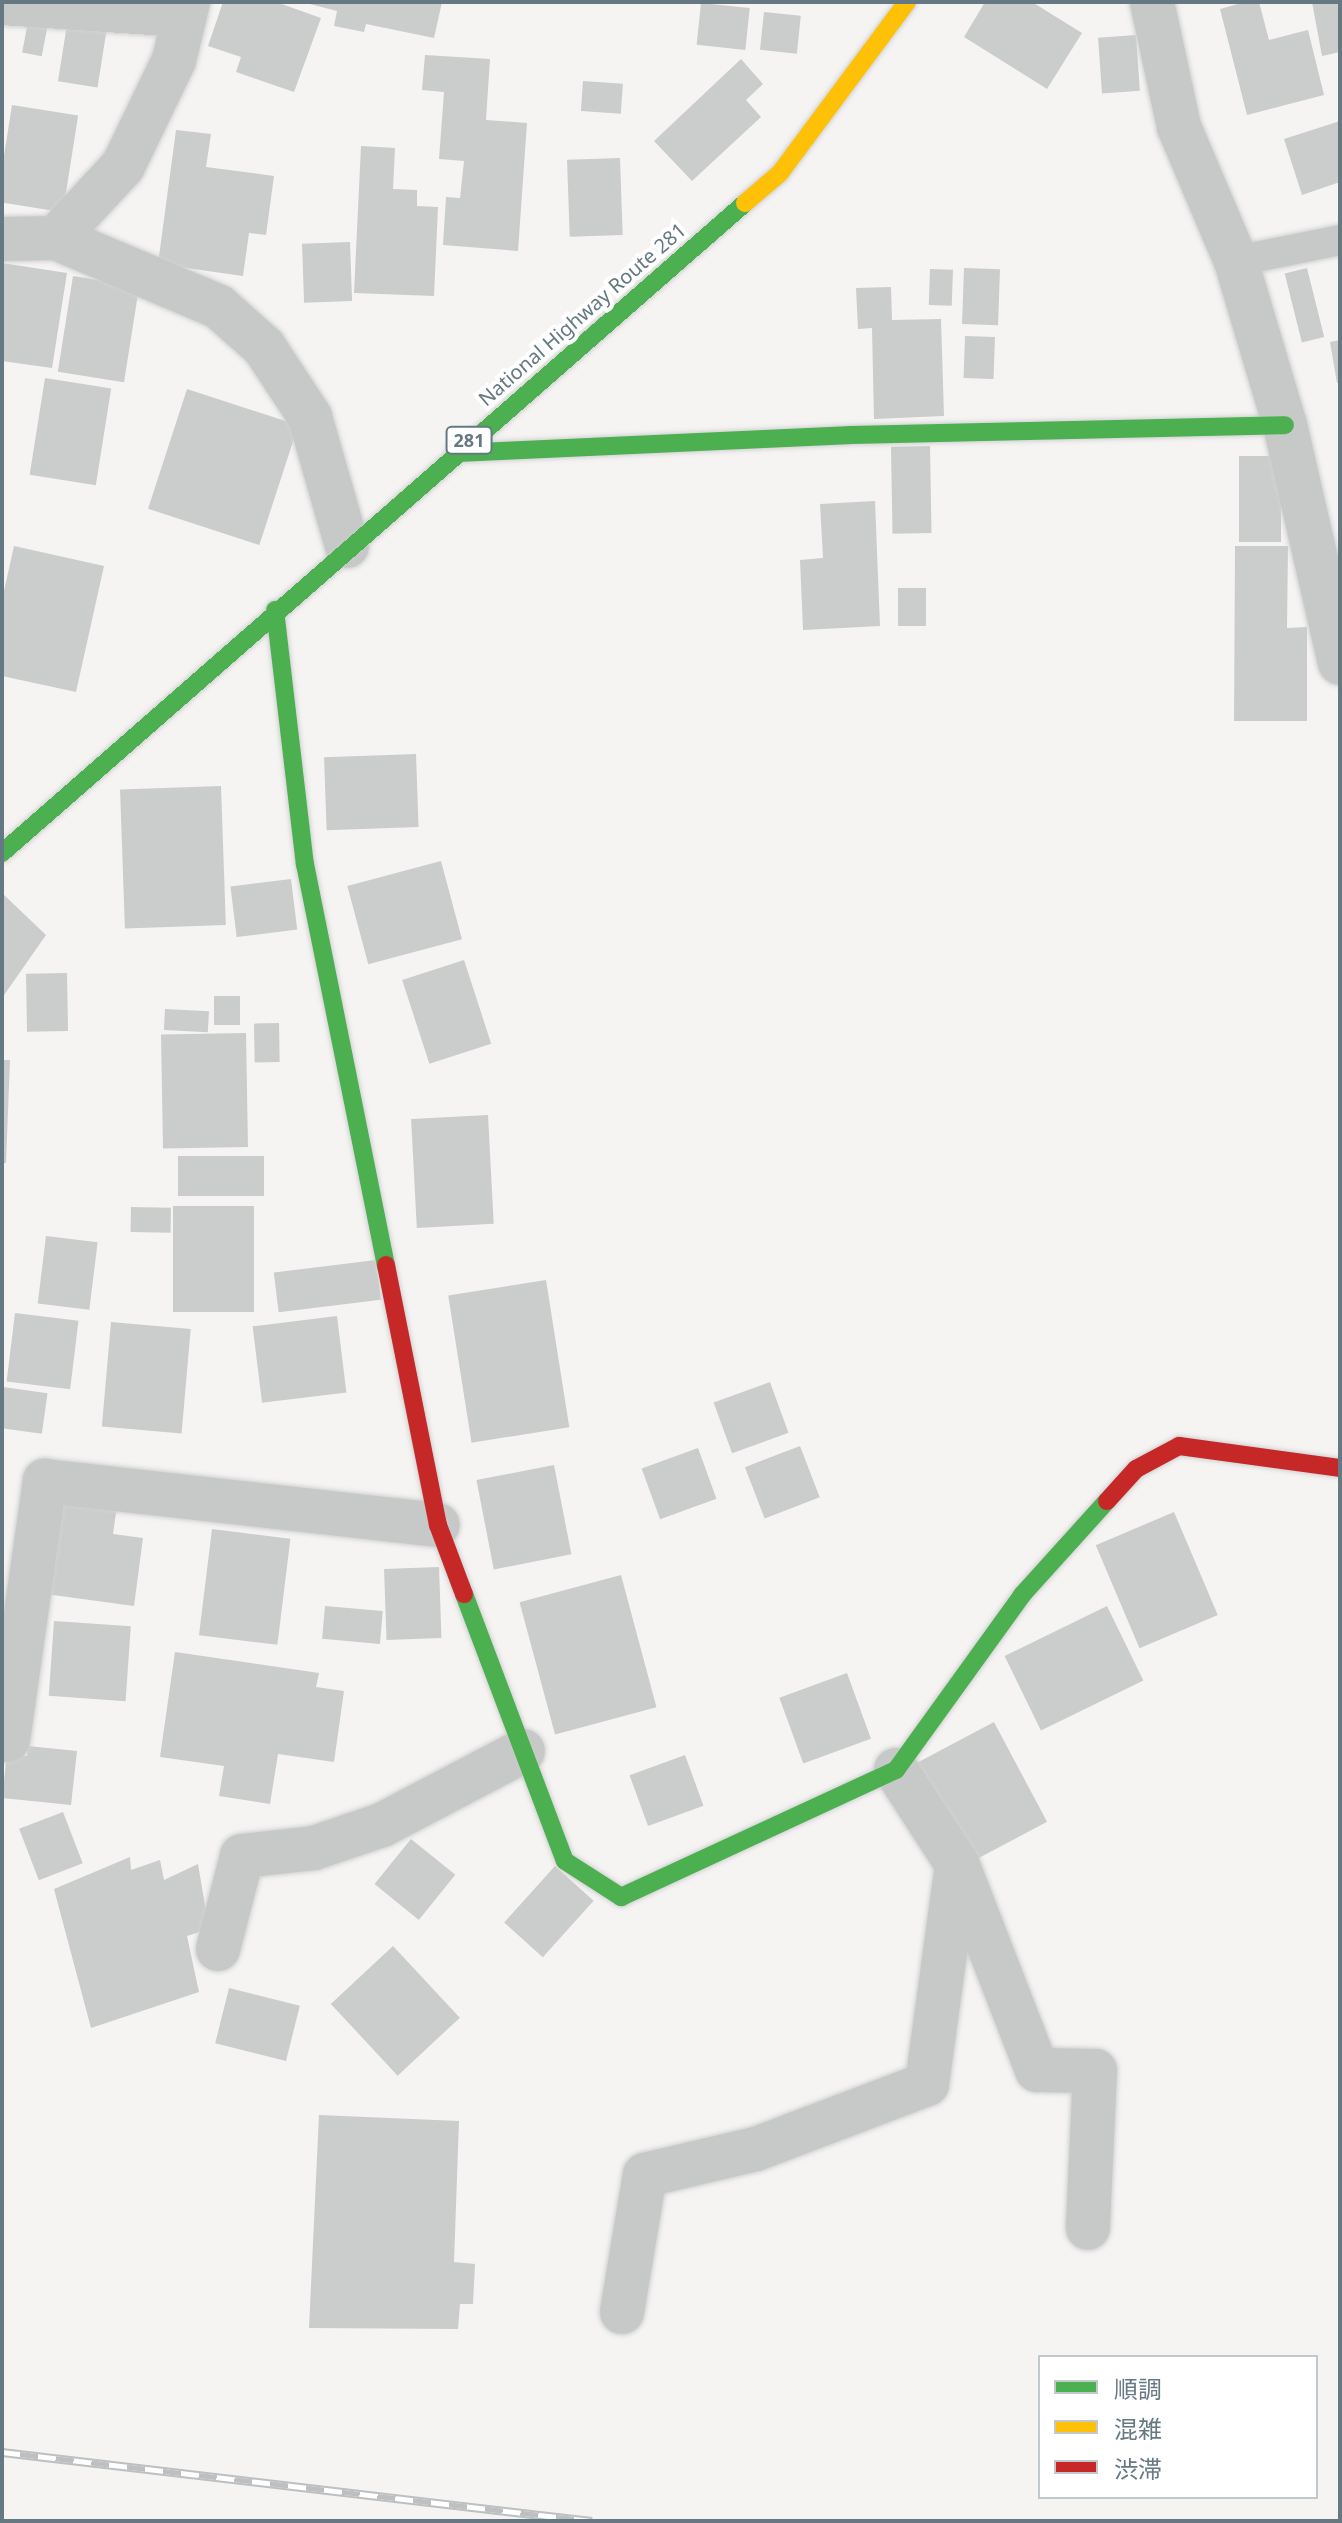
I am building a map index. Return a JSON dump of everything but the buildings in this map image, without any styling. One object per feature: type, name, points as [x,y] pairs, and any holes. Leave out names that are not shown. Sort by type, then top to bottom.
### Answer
[{"type":"main road","name":"National Highway Route 281","points":[[2,853],[347,546],[780,173],[907,2]]},
{"type":"main road","points":[[455,453],[849,435],[1285,425]]},
{"type":"main road","points":[[275,610],[305,864],[438,1525],[565,1861],[621,1897],[896,1770],[1022,1595],[1136,1469],[1179,1446],[1340,1468]]},
{"type":"street","points":[[1152,2],[1179,127],[1236,261],[1285,425],[1340,663]]},
{"type":"street","points":[[2,3],[186,9],[174,60],[123,166],[56,238]]},
{"type":"street","points":[[2,239],[56,238],[219,307],[264,347],[310,417],[347,546]]},
{"type":"street","points":[[8,1740],[45,1481],[438,1525]]},
{"type":"street","points":[[218,1949],[242,1856],[314,1848],[382,1825],[523,1751]]},
{"type":"street","points":[[896,1770],[957,1864],[1037,2070],[1095,2071],[1088,2228]]},
{"type":"street","points":[[622,2312],[645,2175],[756,2149],[927,2084],[957,1864]]},
{"type":"lane","points":[[1236,261],[1340,240]]},
{"type":"railway","points":[[2,2452],[592,2521]]},
{"type":"traffic: fast","points":[[2,853],[745,203]]},
{"type":"traffic: fast","points":[[455,453],[849,435],[1285,425]]},
{"type":"traffic: fast","points":[[275,610],[305,864],[386,1265]]},
{"type":"traffic: fast","points":[[464,1594],[565,1861],[621,1897],[896,1770],[1022,1595],[1107,1501]]},
{"type":"traffic: slow","points":[[745,203],[780,173],[907,2]]},
{"type":"traffic: jam","points":[[386,1265],[438,1525],[464,1594]]},
{"type":"traffic: jam","points":[[1107,1501],[1136,1469],[1179,1446],[1340,1468]]}]
